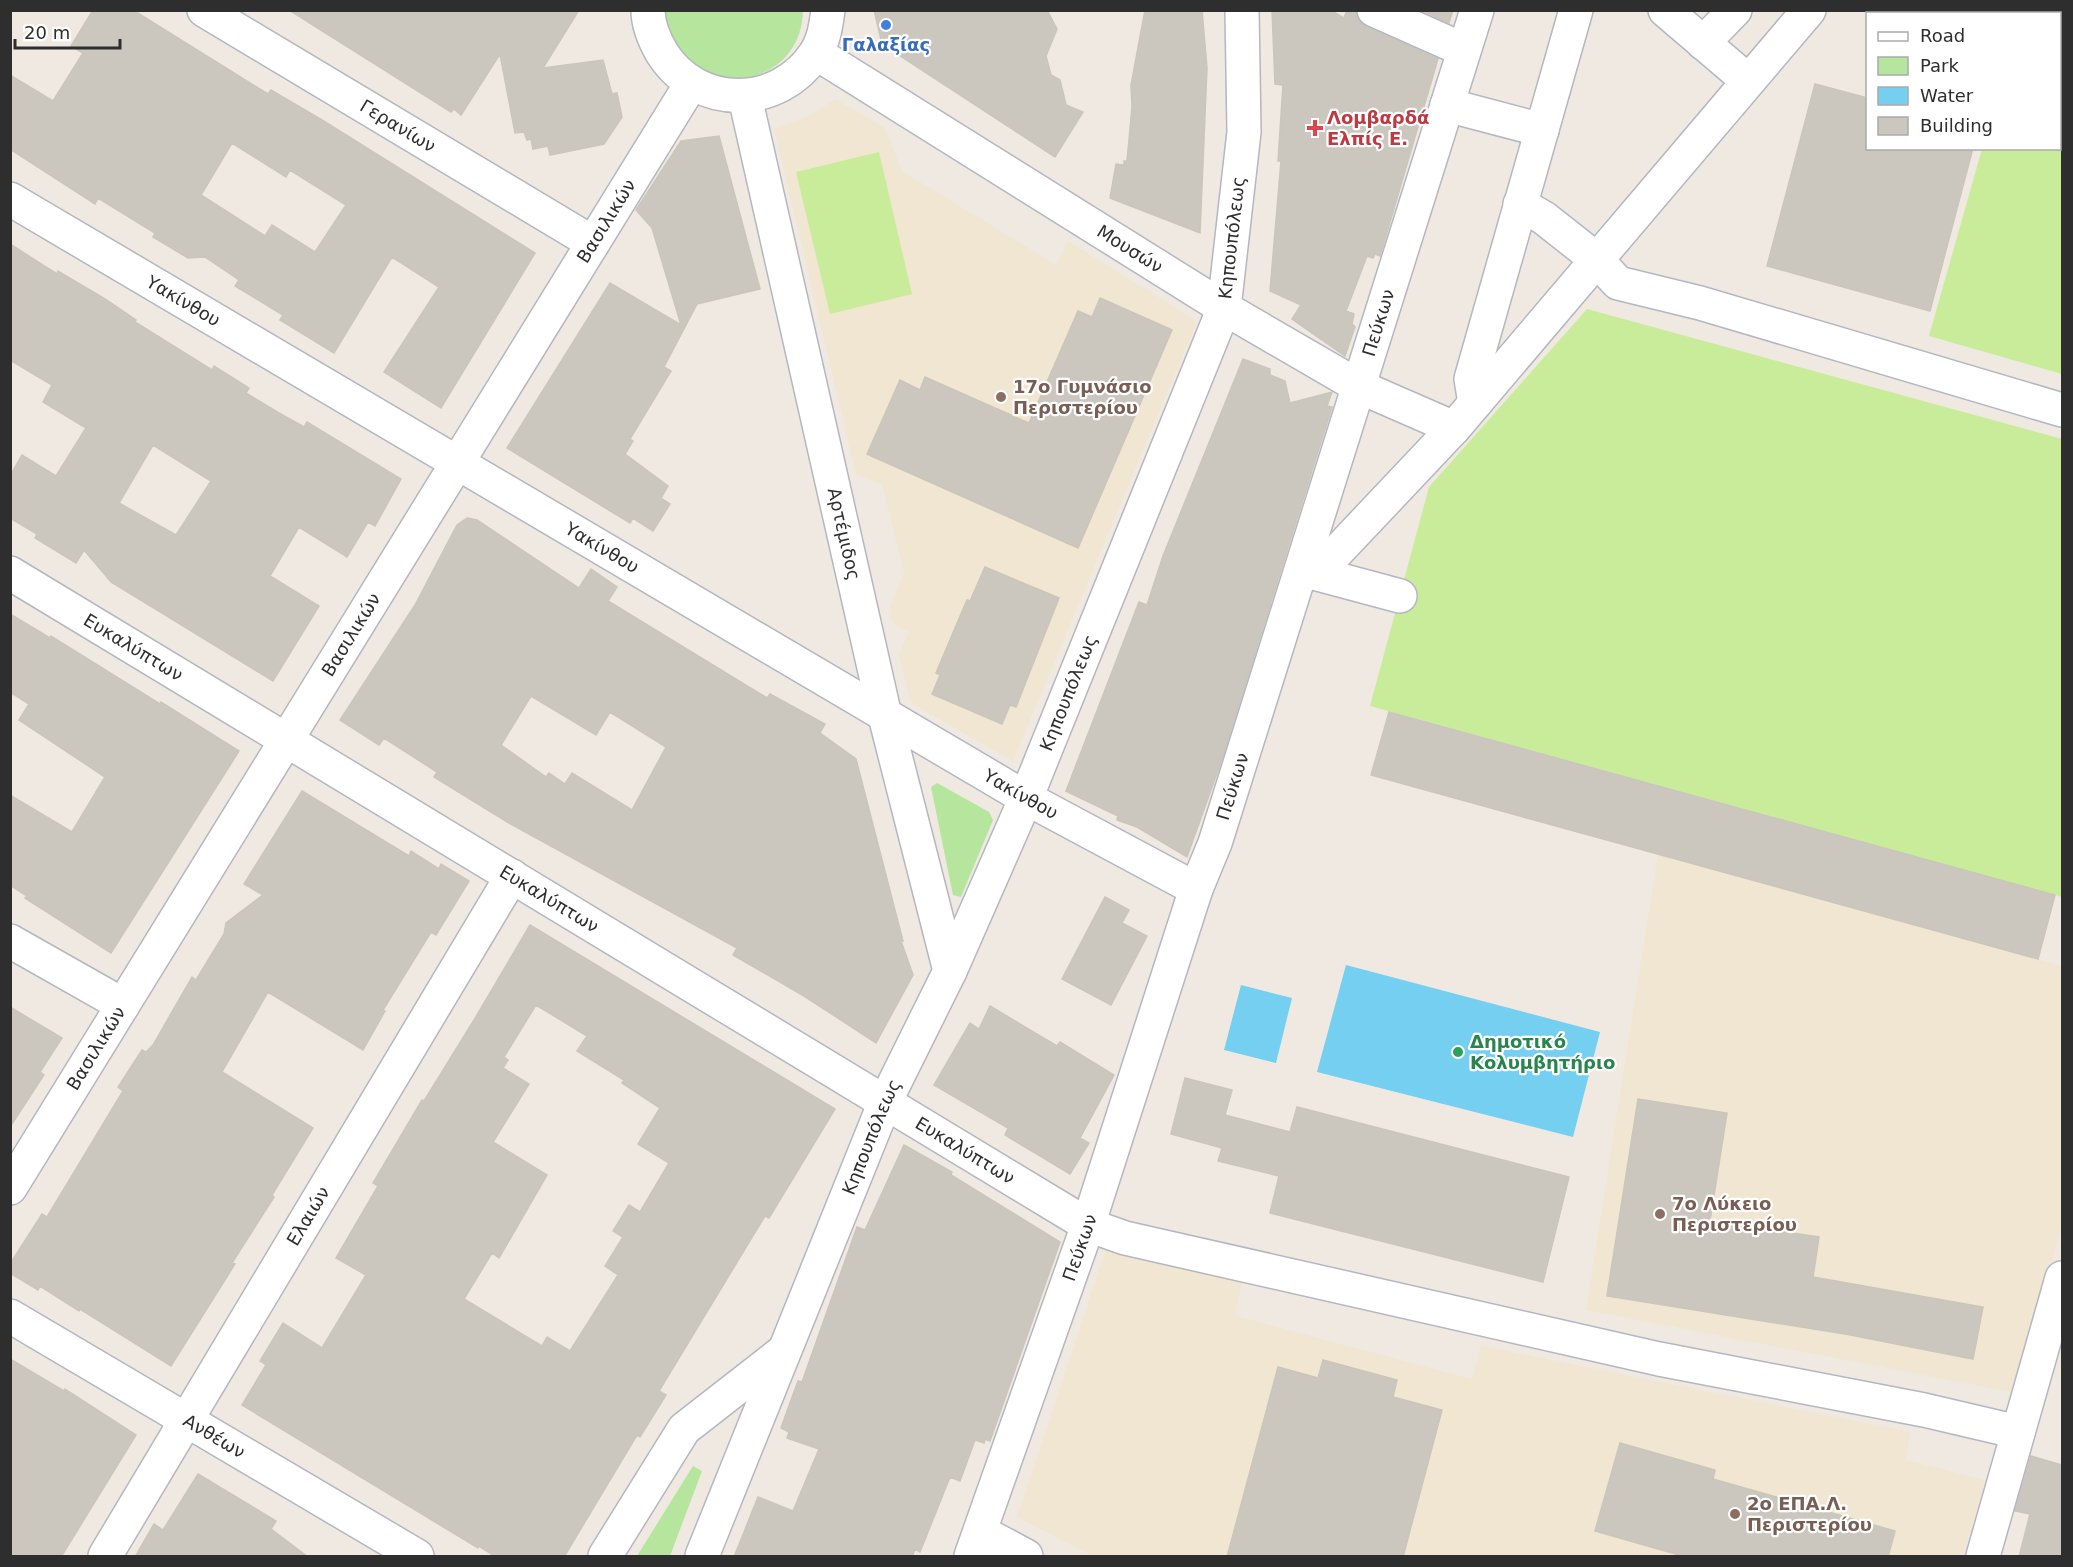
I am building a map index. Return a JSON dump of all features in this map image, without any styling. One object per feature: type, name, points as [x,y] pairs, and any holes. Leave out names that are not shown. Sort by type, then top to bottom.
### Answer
[{"type":"street","name":"Γερανίων","points":[[204,10],[593,243]]},
{"type":"street","points":[[648,10],[655,42],[670,66],[692,84],[717,94],[745,97],[773,90],[797,75],[816,53],[825,31],[828,10]]},
{"type":"street","name":"Κηπουπόλεως","points":[[702,1557],[885,1101],[950,971],[1026,798],[1224,308],[1244,132],[1242,10]]},
{"type":"street","points":[[1374,10],[1464,50]]},
{"type":"street","name":"Πεύκων","points":[[976,1544],[1088,1225],[1196,889],[1215,843],[1310,572],[1360,387],[1477,10]]},
{"type":"street","points":[[1475,403],[1471,379],[1575,10]]},
{"type":"street","points":[[1665,10],[1747,80]]},
{"type":"street","points":[[1703,43],[1735,10]]},
{"type":"street","points":[[1310,572],[1454,428],[1747,80],[1809,10]]},
{"type":"street","name":"Μουσών","points":[[816,53],[1224,308],[1360,387],[1454,428]]},
{"type":"street","name":"Βασιλικών","points":[[10,1188],[692,84]]},
{"type":"street","name":"Αρτέμιδος","points":[[745,97],[885,716],[950,971]]},
{"type":"street","points":[[1447,105],[1542,129]]},
{"type":"street","name":"Υακίνθου","points":[[10,199],[885,716],[1026,798],[1196,889]]},
{"type":"street","points":[[1520,204],[1544,218],[1596,259],[1618,283],[1700,303],[2062,410]]},
{"type":"street","points":[[1310,572],[1400,596]]},
{"type":"street","name":"Ευκαλύπτων","points":[[10,573],[1088,1225],[1125,1238],[1481,1320],[1659,1359],[1924,1410],[2019,1432]]},
{"type":"street","name":"Ελαιών","points":[[105,1557],[512,876]]},
{"type":"street","points":[[10,941],[123,1005]]},
{"type":"street","points":[[1983,1557],[2062,1278]]},
{"type":"street","name":"Ανθέων","points":[[10,1316],[187,1418],[413,1556]]},
{"type":"street","points":[[605,1557],[684,1429],[785,1350]]},
{"type":"street","points":[[976,1544],[1026,1557]]},
{"type":"shaded area","points":[[1979,11],[2062,11],[2062,33],[2061,12]]},
{"type":"shaded area","name":"17ο Γυμνάσιο Περιστερίου","points":[[835,99],[885,128],[902,171],[1056,265],[1068,241],[1197,321],[1013,761],[911,703],[899,655],[909,631],[894,625],[889,609],[904,573],[882,484],[856,474],[774,129],[810,116]]},
{"type":"shaded area","points":[[1658,854],[2062,966],[2062,1224],[2017,1393],[1586,1310]]},
{"type":"shaded area","points":[[1107,1246],[1242,1281],[1235,1316],[1472,1379],[1481,1346],[1910,1432],[1906,1460],[1985,1480],[1963,1556],[1093,1556],[1017,1517]]},
{"type":"green space","points":[[663,11],[803,11],[797,40],[781,61],[760,74],[736,78],[711,74],[689,61],[672,40]]},
{"type":"green space","points":[[2062,104],[2062,374],[1929,336],[1982,150],[2061,150]]},
{"type":"green space","points":[[879,152],[912,294],[830,314],[796,172]]},
{"type":"green space","points":[[1587,309],[2062,439],[2062,897],[1370,706],[1429,487]]},
{"type":"green space","points":[[937,783],[989,812],[993,820],[961,897],[953,895],[931,787]]},
{"type":"green space","points":[[693,1466],[702,1471],[670,1556],[637,1556]]},
{"type":"water","name":"Δημοτικό Κολυμβητήριο","points":[[1346,965],[1600,1032],[1573,1137],[1317,1072]]},
{"type":"water","points":[[1241,985],[1292,998],[1276,1063],[1224,1050]]},
{"type":"building","points":[[93,10],[133,10],[268,94],[271,90],[322,120],[535,253],[441,408],[384,372],[439,287],[392,257],[334,353],[280,320],[283,315],[235,286],[239,280],[205,257],[188,258],[153,237],[155,233],[98,198],[95,204],[10,149],[10,75],[53,101],[83,53],[71,46]],"holes":[[[232,143],[286,177],[290,170],[346,205],[315,252],[272,225],[265,236],[201,195]]]},
{"type":"building","points":[[289,10],[579,10],[543,68],[603,60],[612,94],[617,93],[622,117],[604,144],[550,155],[548,146],[533,149],[531,139],[527,140],[524,132],[515,133],[500,54],[461,115],[454,109],[451,112]]},
{"type":"building","points":[[874,10],[1047,10],[1057,29],[1046,56],[1051,75],[1060,80],[1066,105],[1083,112],[1055,157],[882,44]]},
{"type":"building","points":[[1145,10],[1202,10],[1207,68],[1200,233],[1110,198],[1116,164],[1124,165],[1124,161],[1127,161],[1132,107],[1131,85]]},
{"type":"building","points":[[1272,10],[1330,10],[1344,18],[1347,10],[1356,10],[1359,21],[1366,27],[1438,59],[1380,256],[1375,254],[1373,258],[1367,256],[1346,311],[1354,314],[1352,324],[1355,327],[1345,356],[1292,319],[1301,305],[1270,291],[1281,161],[1278,161],[1283,85],[1275,84]]},
{"type":"building","points":[[1421,10],[1453,10],[1449,23]]},
{"type":"building","points":[[1815,84],[1866,97],[1866,150],[1972,150],[1930,311],[1767,266]]},
{"type":"building","points":[[719,136],[760,289],[697,304],[664,367],[671,371],[630,439],[633,441],[625,454],[668,486],[661,498],[670,504],[653,531],[633,518],[630,523],[507,448],[610,283],[681,325],[652,228],[636,210],[681,141]]},
{"type":"building","points":[[10,244],[57,274],[58,271],[105,299],[136,320],[135,322],[212,370],[214,366],[249,388],[246,393],[279,413],[304,427],[307,422],[401,479],[375,526],[368,522],[347,557],[299,527],[270,576],[319,606],[273,681],[111,582],[84,550],[76,563],[35,538],[37,534],[10,518],[10,476],[22,455],[56,476],[86,428],[43,402],[52,385],[10,360]],"holes":[[[153,445],[211,481],[176,535],[119,503]]]},
{"type":"building","points":[[1100,298],[1172,330],[1078,548],[867,454],[900,380],[920,390],[925,377],[1029,423],[1078,311],[1092,317]]},
{"type":"building","points":[[1243,359],[1270,369],[1270,375],[1285,381],[1290,403],[1332,392],[1327,406],[1332,407],[1221,762],[1187,857],[1137,827],[1117,820],[1118,816],[1066,791],[1139,602],[1147,605],[1163,556]]},
{"type":"building","points":[[467,518],[477,520],[579,588],[591,569],[617,587],[608,601],[767,698],[770,694],[825,724],[820,733],[856,759],[903,941],[901,941],[913,975],[876,1043],[804,996],[733,955],[737,948],[509,823],[434,777],[437,772],[384,738],[379,745],[340,720],[415,605],[457,525]],"holes":[[[531,696],[596,735],[610,712],[666,747],[632,810],[572,773],[565,784],[549,773],[546,777],[501,745]]]},
{"type":"building","points":[[985,567],[1059,598],[1016,707],[1010,705],[1002,724],[932,694],[940,675],[936,673],[967,600],[970,601]]},
{"type":"building","points":[[10,614],[50,638],[51,636],[239,751],[111,953],[25,898],[27,896],[10,885],[10,795],[72,832],[105,777],[19,720],[29,704],[10,692]]},
{"type":"building","points":[[1389,712],[2055,895],[2038,959],[1371,775]]},
{"type":"building","points":[[302,791],[409,856],[411,851],[439,869],[441,864],[469,881],[436,935],[431,932],[383,1010],[385,1011],[363,1050],[268,992],[222,1072],[313,1128],[272,1195],[274,1197],[232,1263],[235,1264],[171,1366],[80,1309],[79,1311],[40,1286],[38,1290],[10,1273],[10,1264],[42,1214],[47,1217],[123,1091],[118,1087],[142,1050],[146,1052],[153,1045],[192,977],[196,980],[224,934],[226,923],[263,895],[244,884]]},
{"type":"building","points":[[1105,897],[1129,910],[1122,923],[1147,936],[1111,1005],[1062,979]]},
{"type":"building","points":[[530,925],[835,1109],[769,1218],[765,1216],[659,1391],[666,1395],[640,1437],[637,1435],[564,1557],[496,1557],[242,1405],[266,1365],[260,1361],[283,1323],[322,1348],[366,1275],[336,1258],[378,1186],[373,1183],[422,1100],[424,1101]],"holes":[[[536,1005],[587,1036],[577,1051],[624,1080],[622,1083],[660,1108],[638,1144],[669,1163],[640,1212],[629,1205],[613,1231],[623,1237],[605,1266],[618,1275],[570,1351],[547,1337],[542,1346],[464,1299],[492,1253],[499,1258],[547,1175],[493,1142],[529,1084],[503,1068],[508,1060],[504,1057]]]},
{"type":"building","points":[[990,1006],[1057,1046],[1060,1042],[1114,1075],[1080,1138],[1089,1143],[1070,1174],[1005,1135],[1008,1128],[934,1085],[970,1023],[979,1029]]},
{"type":"building","points":[[10,1007],[62,1038],[40,1072],[44,1075],[10,1127]]},
{"type":"building","points":[[1185,1078],[1232,1090],[1225,1115],[1290,1132],[1297,1107],[1569,1177],[1543,1282],[1270,1213],[1279,1176],[1218,1161],[1222,1148],[1171,1134]]},
{"type":"building","name":"7ο Λύκειο Περιστερίου","points":[[1638,1099],[1727,1113],[1710,1221],[1819,1237],[1813,1277],[1983,1307],[1973,1359],[1845,1334],[1607,1296]]},
{"type":"building","points":[[904,1145],[952,1172],[951,1175],[1060,1242],[990,1441],[985,1439],[984,1443],[975,1440],[960,1481],[950,1477],[920,1552],[915,1549],[912,1557],[734,1557],[758,1497],[793,1511],[819,1449],[787,1438],[789,1432],[781,1428],[798,1381],[802,1382],[857,1227],[865,1230]]},
{"type":"building","points":[[10,1359],[64,1391],[65,1389],[136,1435],[61,1557],[10,1557]]},
{"type":"building","points":[[1323,1360],[1397,1380],[1393,1397],[1442,1410],[1403,1557],[1227,1557],[1278,1367],[1318,1378]]},
{"type":"building","points":[[1620,1443],[1715,1470],[1713,1479],[1895,1531],[1888,1557],[1686,1557],[1595,1531]]},
{"type":"building","points":[[2031,1456],[2062,1465],[2062,1557],[2019,1557],[2030,1514],[2015,1511]]},
{"type":"building","points":[[198,1474],[276,1521],[271,1529],[308,1557],[135,1557],[154,1524],[163,1530]]},
{"type":"place","name":"Γαλαξίας","points":[[886,25]]},
{"type":"place","name":"Λομβαρδά Ελπίς Ε.","points":[[1315,128]]},
{"type":"place","name":"17ο Γυμνάσιο Περιστερίου","points":[[1001,397]]},
{"type":"place","name":"Δημοτικό Κολυμβητήριο","points":[[1458,1052]]},
{"type":"place","name":"7ο Λύκειο Περιστερίου","points":[[1660,1214]]},
{"type":"place","name":"2ο ΕΠΑ.Λ. Περιστερίου","points":[[1735,1514]]}]
